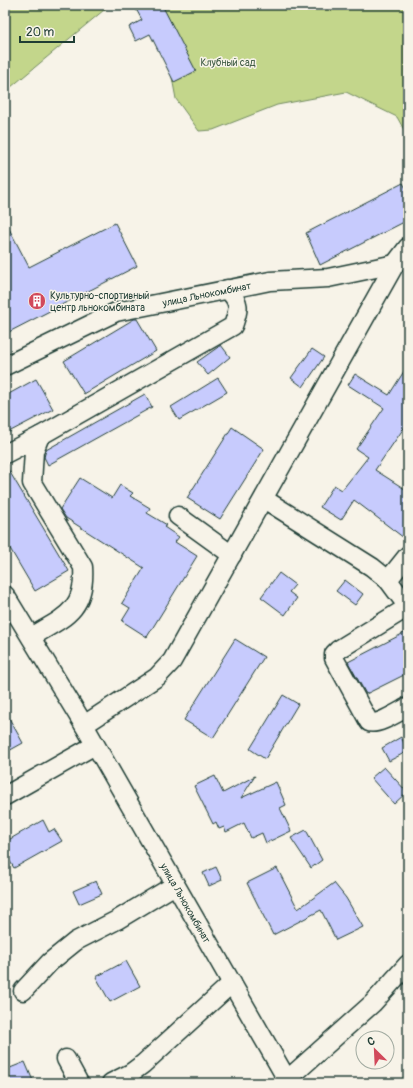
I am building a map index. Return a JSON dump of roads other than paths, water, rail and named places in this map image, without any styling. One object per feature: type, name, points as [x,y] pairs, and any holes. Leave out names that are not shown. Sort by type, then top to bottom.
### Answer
[{"type":"street","points":[[84,725],[157,677],[172,661],[395,264],[408,247]]},
{"type":"street","name":"улица Льнокомбинат","points":[[5,366],[116,312],[270,281],[328,278],[395,264]]},
{"type":"street","points":[[5,454],[40,436],[233,326],[238,310],[236,299],[227,289]]},
{"type":"street","points":[[31,637],[69,614],[78,600],[84,580],[83,567],[32,483],[34,451],[40,436]]},
{"type":"street","points":[[264,499],[372,567],[388,580],[408,607],[338,650],[334,654],[334,658],[369,722],[373,724],[379,722],[407,709]]},
{"type":"street","points":[[178,516],[232,555]]},
{"type":"street","points":[[388,580],[408,555]]},
{"type":"street","name":"улица Льнокомбинат","points":[[5,595],[84,725],[288,1081],[373,1003],[408,964]]},
{"type":"street","points":[[5,796],[95,745]]},
{"type":"street","points":[[23,991],[50,962],[76,941],[118,920],[175,885]]},
{"type":"street","points":[[111,1083],[131,1073],[143,1064],[232,983]]},
{"type":"street","points":[[66,1059],[78,1083]]},
{"type":"place","name":"Культурно-спортивный центр льнокомбината","points":[[37,301]]},
{"type":"park label","name":"Клубный сад","points":[[228,62]]}]
